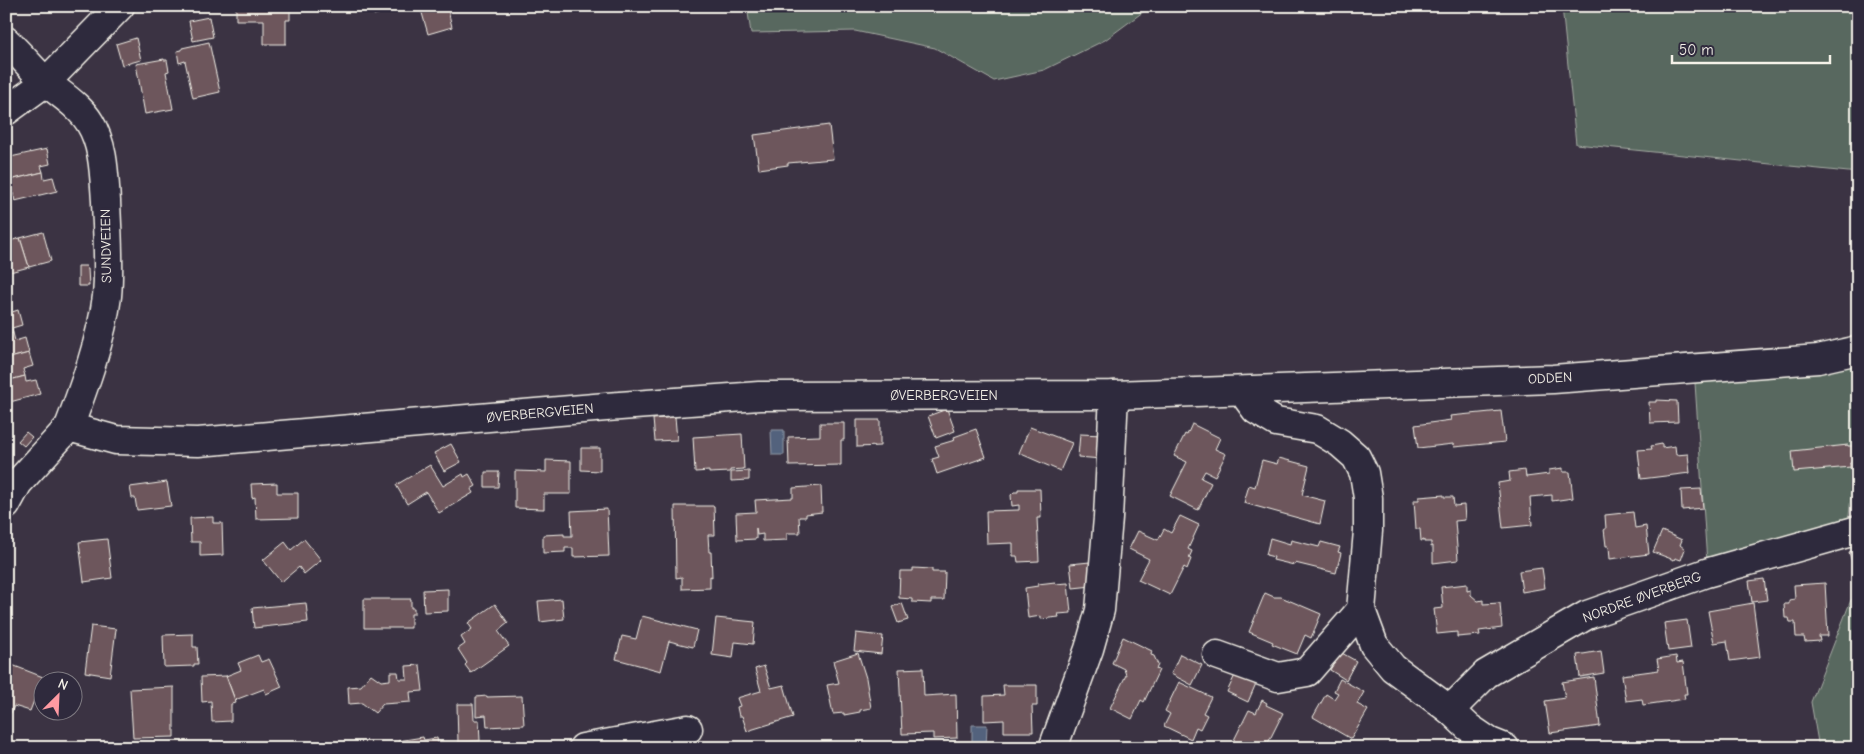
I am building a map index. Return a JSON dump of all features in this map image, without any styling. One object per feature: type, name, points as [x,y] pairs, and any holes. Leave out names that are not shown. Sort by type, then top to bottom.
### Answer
[{"type":"street","points":[[6,111],[46,82],[120,6]]},
{"type":"street","name":"SUNDVEIEN","points":[[6,41],[46,82],[78,108],[90,122],[97,136],[104,167],[108,255],[107,296],[95,350],[69,427]]},
{"type":"street","name":"ODDEN","points":[[1242,391],[1592,376],[1818,359],[1858,350]]},
{"type":"street","points":[[1242,391],[1256,410],[1276,422],[1317,429],[1340,443],[1356,457],[1364,473],[1368,498],[1368,530],[1361,610],[1374,645],[1393,668],[1450,710],[1468,727],[1490,742],[1505,748]]},
{"type":"street","name":"ØVERBERGVEIEN","points":[[69,427],[116,440],[198,442],[760,396],[1114,395],[1242,391]]},
{"type":"street","points":[[1054,748],[1089,649],[1100,610],[1108,518],[1114,395]]},
{"type":"street","points":[[10,489],[69,427]]},
{"type":"street","name":"NORDRE ØVERBERG","points":[[1450,710],[1486,674],[1587,615],[1706,573],[1858,530]]},
{"type":"street","points":[[1217,655],[1278,677],[1307,672],[1361,610]]},
{"type":"street","points":[[583,748],[688,728]]},
{"type":"green space","points":[[747,6],[1151,6],[1105,40],[1044,70],[994,81],[935,48],[855,31],[751,33]]},
{"type":"green space","points":[[1562,6],[1744,6],[1743,11],[1757,6],[1858,6],[1858,173],[1576,144]]},
{"type":"green space","points":[[1858,364],[1858,445],[1856,446],[1848,526],[1707,563],[1695,383]]},
{"type":"green space","points":[[1858,596],[1858,748],[1819,748],[1811,702],[1851,600]]},
{"type":"water","points":[[771,430],[784,430],[784,455],[772,455]]},
{"type":"water","points":[[972,725],[987,725],[986,748],[972,748]]},
{"type":"building","points":[[236,6],[290,6],[290,20],[286,20],[286,44],[264,44],[264,20],[236,20]]},
{"type":"building","points":[[371,6],[398,6],[399,8],[374,15]]},
{"type":"building","points":[[420,6],[447,6],[452,27],[428,34]]},
{"type":"building","points":[[209,17],[213,37],[193,41],[189,21]]},
{"type":"building","points":[[136,38],[141,60],[122,65],[116,44]]},
{"type":"building","points":[[209,42],[220,92],[193,98],[185,61],[179,63],[177,51],[182,50],[182,48]]},
{"type":"building","points":[[167,60],[169,71],[166,72],[173,109],[145,114],[136,64]]},
{"type":"building","points":[[829,125],[833,159],[788,163],[788,165],[759,169],[754,135]]},
{"type":"building","points":[[47,149],[50,164],[41,166],[43,172],[10,180],[6,158]]},
{"type":"building","points":[[43,172],[44,179],[53,177],[57,191],[15,201],[10,180]]},
{"type":"building","points":[[43,232],[51,261],[29,267],[20,238]]},
{"type":"building","points":[[20,238],[29,267],[6,273],[6,242]]},
{"type":"building","points":[[78,266],[86,266],[88,269],[89,286],[78,286]]},
{"type":"building","points":[[18,310],[22,325],[12,328],[13,333],[6,335],[6,314]]},
{"type":"building","points":[[13,333],[15,341],[25,338],[29,353],[6,359],[6,335]]},
{"type":"building","points":[[29,353],[33,366],[23,369],[25,376],[6,381],[6,359]]},
{"type":"building","points":[[25,376],[26,382],[36,380],[40,394],[6,403],[6,381]]},
{"type":"building","points":[[1656,400],[1677,401],[1678,422],[1650,423],[1649,402],[1656,402]]},
{"type":"building","points":[[947,409],[955,431],[936,438],[928,416]]},
{"type":"building","points":[[1501,411],[1505,442],[1454,447],[1453,444],[1418,448],[1415,425],[1451,420],[1450,416]]},
{"type":"building","points":[[675,417],[677,440],[655,441],[653,419]]},
{"type":"building","points":[[857,420],[880,420],[880,446],[857,447]]},
{"type":"building","points":[[820,423],[844,423],[844,440],[841,440],[841,465],[789,466],[788,437],[820,436]]},
{"type":"building","points":[[1192,424],[1220,438],[1215,449],[1226,454],[1215,476],[1205,471],[1201,478],[1211,483],[1198,510],[1170,496],[1187,462],[1174,456]]},
{"type":"building","points":[[1030,427],[1072,443],[1060,471],[1019,453]]},
{"type":"building","points":[[976,429],[986,457],[937,474],[932,459],[939,457],[935,446],[955,440],[954,437]]},
{"type":"building","points":[[26,432],[32,437],[24,446],[18,441]]},
{"type":"building","points":[[742,434],[744,469],[730,470],[730,472],[695,472],[693,437]]},
{"type":"building","points":[[1080,434],[1103,435],[1101,459],[1078,457]]},
{"type":"building","points":[[451,444],[461,462],[444,471],[434,453]]},
{"type":"building","points":[[1662,444],[1662,448],[1675,446],[1676,455],[1688,454],[1690,473],[1641,479],[1638,450],[1652,449],[1651,446]]},
{"type":"building","points":[[1848,445],[1858,446],[1858,462],[1850,463],[1851,467],[1794,472],[1792,451]]},
{"type":"building","points":[[581,448],[600,448],[600,471],[581,470]]},
{"type":"building","points":[[1279,458],[1309,466],[1302,495],[1325,501],[1320,524],[1244,503],[1249,485],[1255,487],[1262,460],[1277,464]]},
{"type":"building","points":[[546,460],[571,461],[571,494],[544,494],[544,509],[515,508],[515,471],[546,472]]},
{"type":"building","points":[[1858,462],[1858,499],[1854,499],[1850,463]]},
{"type":"building","points":[[430,465],[443,486],[463,474],[464,477],[469,474],[476,486],[471,489],[473,493],[439,513],[426,492],[407,504],[396,485]]},
{"type":"building","points":[[1563,468],[1563,472],[1570,472],[1573,498],[1552,501],[1552,495],[1530,497],[1532,525],[1503,528],[1498,483],[1510,481],[1509,472],[1525,470],[1526,477],[1549,474],[1549,470]]},
{"type":"building","points":[[749,471],[749,480],[731,481],[731,472]]},
{"type":"building","points":[[485,472],[499,472],[498,487],[485,487]]},
{"type":"building","points":[[167,482],[171,506],[137,510],[135,498],[132,498],[130,487]]},
{"type":"building","points":[[277,483],[277,493],[298,493],[298,518],[256,519],[255,497],[252,498],[251,484]]},
{"type":"building","points":[[821,486],[822,512],[799,517],[800,533],[787,533],[787,540],[763,541],[763,534],[757,535],[756,528],[756,539],[737,540],[736,513],[756,512],[755,500],[793,498],[793,488]]},
{"type":"building","points":[[1018,489],[1040,489],[1041,518],[1037,518],[1039,561],[1018,562],[1017,556],[1013,556],[1013,543],[987,544],[986,511],[1019,510],[1019,505],[1012,506],[1011,495],[1014,492],[1018,492]]},
{"type":"building","points":[[1701,489],[1703,508],[1682,510],[1681,490]]},
{"type":"building","points":[[1444,495],[1444,497],[1453,497],[1454,506],[1464,505],[1465,520],[1455,521],[1458,560],[1433,563],[1433,546],[1431,547],[1431,542],[1421,541],[1420,529],[1416,529],[1414,500],[1419,500],[1419,497]]},
{"type":"building","points":[[675,506],[714,506],[715,535],[708,535],[712,577],[710,576],[710,588],[682,589],[682,577],[676,578]]},
{"type":"building","points":[[607,509],[609,556],[573,557],[573,548],[565,548],[565,552],[543,553],[543,535],[564,534],[564,536],[572,536],[571,511]]},
{"type":"building","points":[[1633,512],[1635,528],[1646,526],[1649,554],[1610,559],[1609,546],[1606,546],[1604,529],[1606,529],[1605,515]]},
{"type":"building","points":[[1180,516],[1199,525],[1188,549],[1192,551],[1187,569],[1184,567],[1170,595],[1138,580],[1149,559],[1129,549],[1138,531],[1158,540],[1164,529],[1171,533]]},
{"type":"building","points":[[213,517],[213,523],[222,523],[223,555],[200,556],[200,542],[191,542],[190,518]]},
{"type":"building","points":[[1662,531],[1682,540],[1680,545],[1685,549],[1681,560],[1675,558],[1674,560],[1653,552]]},
{"type":"building","points":[[1270,538],[1290,544],[1291,540],[1319,547],[1321,542],[1340,547],[1338,552],[1341,553],[1336,573],[1295,563],[1294,565],[1273,560],[1274,557],[1266,555]]},
{"type":"building","points":[[107,539],[112,578],[84,582],[79,542]]},
{"type":"building","points":[[304,539],[321,560],[304,574],[299,567],[281,582],[263,560],[285,542],[291,550]]},
{"type":"building","points":[[1858,549],[1858,582],[1849,552]]},
{"type":"building","points":[[1090,562],[1092,586],[1073,588],[1070,564]]},
{"type":"building","points":[[913,568],[932,569],[932,572],[945,572],[944,600],[931,600],[931,603],[912,602],[912,599],[899,598],[900,571],[913,571]]},
{"type":"building","points":[[1542,568],[1545,588],[1522,592],[1519,571]]},
{"type":"building","points":[[1764,579],[1767,600],[1752,602],[1749,581]]},
{"type":"building","points":[[1055,582],[1055,584],[1068,583],[1071,613],[1058,614],[1059,617],[1041,619],[1041,616],[1028,618],[1025,588]]},
{"type":"building","points":[[1825,583],[1828,636],[1819,636],[1820,641],[1805,642],[1804,637],[1796,637],[1795,622],[1790,622],[1789,618],[1785,618],[1784,604],[1789,604],[1789,600],[1795,599],[1794,585]]},
{"type":"building","points":[[1467,584],[1467,591],[1471,590],[1471,595],[1478,601],[1483,600],[1483,604],[1500,603],[1502,628],[1479,631],[1480,635],[1457,637],[1457,632],[1437,634],[1434,609],[1443,608],[1441,587]]},
{"type":"building","points":[[448,589],[448,611],[424,612],[423,590]]},
{"type":"building","points":[[1265,593],[1274,597],[1281,597],[1321,614],[1311,638],[1305,635],[1297,654],[1249,632]]},
{"type":"building","points":[[364,599],[411,599],[411,608],[414,608],[414,614],[411,614],[411,628],[364,628]]},
{"type":"building","points":[[562,599],[564,619],[540,622],[538,601]]},
{"type":"building","points":[[306,603],[308,622],[254,628],[252,608]]},
{"type":"building","points":[[902,603],[908,620],[898,623],[892,607]]},
{"type":"building","points":[[1753,603],[1760,657],[1730,661],[1727,641],[1714,643],[1708,611]]},
{"type":"building","points":[[495,604],[508,623],[498,631],[509,646],[471,673],[458,649],[465,644],[461,637],[472,629],[468,623]]},
{"type":"building","points":[[642,616],[697,630],[693,647],[669,641],[661,671],[616,659],[622,636],[636,639]]},
{"type":"building","points":[[716,618],[755,622],[753,644],[735,642],[733,658],[712,655]]},
{"type":"building","points":[[1687,620],[1691,648],[1668,651],[1664,623]]},
{"type":"building","points":[[91,626],[116,629],[110,676],[85,672]]},
{"type":"building","points":[[856,633],[883,636],[881,654],[854,651]]},
{"type":"building","points":[[193,634],[193,647],[197,647],[198,664],[194,664],[194,666],[164,667],[163,635]]},
{"type":"building","points":[[1123,637],[1152,651],[1151,655],[1154,656],[1158,665],[1156,669],[1159,670],[1144,702],[1141,700],[1132,719],[1110,708],[1126,675],[1124,669],[1112,663]]},
{"type":"building","points":[[1601,651],[1604,673],[1580,677],[1577,655]]},
{"type":"building","points":[[1340,652],[1356,661],[1346,680],[1330,670]]},
{"type":"building","points":[[858,653],[866,678],[871,708],[844,715],[844,713],[833,714],[827,685],[839,683],[833,661]]},
{"type":"building","points":[[1180,654],[1202,665],[1192,685],[1171,674]]},
{"type":"building","points":[[258,655],[261,662],[269,659],[282,687],[266,694],[264,689],[235,700],[226,676],[241,670],[238,663]]},
{"type":"building","points":[[1676,656],[1677,663],[1683,662],[1687,694],[1684,694],[1685,699],[1643,705],[1642,699],[1626,701],[1622,675],[1659,670],[1657,659]]},
{"type":"building","points":[[12,665],[32,673],[32,706],[30,711],[14,706],[11,713],[6,712],[6,681]]},
{"type":"building","points":[[420,665],[423,691],[410,692],[411,702],[383,704],[375,713],[362,703],[349,704],[348,687],[361,686],[371,674],[381,681],[390,680],[390,672],[398,672],[399,679],[407,679],[406,666]]},
{"type":"building","points":[[764,666],[771,688],[784,685],[793,717],[747,731],[742,716],[739,716],[737,707],[740,706],[737,698],[761,691],[755,669]]},
{"type":"building","points":[[923,668],[924,696],[956,694],[957,738],[933,739],[933,733],[902,734],[899,669]]},
{"type":"building","points":[[1237,671],[1257,681],[1248,702],[1227,692]]},
{"type":"building","points":[[226,676],[236,703],[231,704],[231,721],[212,722],[211,701],[202,702],[201,677]]},
{"type":"building","points":[[1594,677],[1600,726],[1550,733],[1545,701],[1565,698],[1562,682]]},
{"type":"building","points":[[1340,679],[1364,692],[1357,704],[1368,710],[1351,739],[1313,717],[1326,694],[1334,699],[1338,693],[1334,691]]},
{"type":"building","points":[[1179,682],[1211,697],[1203,713],[1207,715],[1200,729],[1196,727],[1191,739],[1164,726],[1170,714],[1165,711]]},
{"type":"building","points":[[1003,685],[1037,685],[1037,706],[1032,706],[1033,732],[1004,732],[1004,720],[984,721],[984,696],[1004,695]]},
{"type":"building","points":[[174,687],[174,737],[133,738],[130,689]]},
{"type":"building","points":[[522,696],[524,725],[487,727],[486,715],[476,716],[476,697]]},
{"type":"building","points":[[1262,700],[1267,703],[1266,705],[1283,713],[1268,743],[1266,741],[1263,748],[1231,746],[1249,710],[1256,713]]},
{"type":"building","points":[[457,704],[473,704],[474,720],[479,720],[480,741],[458,742]]},
{"type":"building","points":[[423,737],[424,740],[437,738],[439,748],[399,748],[398,741]]},
{"type":"building","points":[[1130,743],[1140,748],[1128,748]]}]
